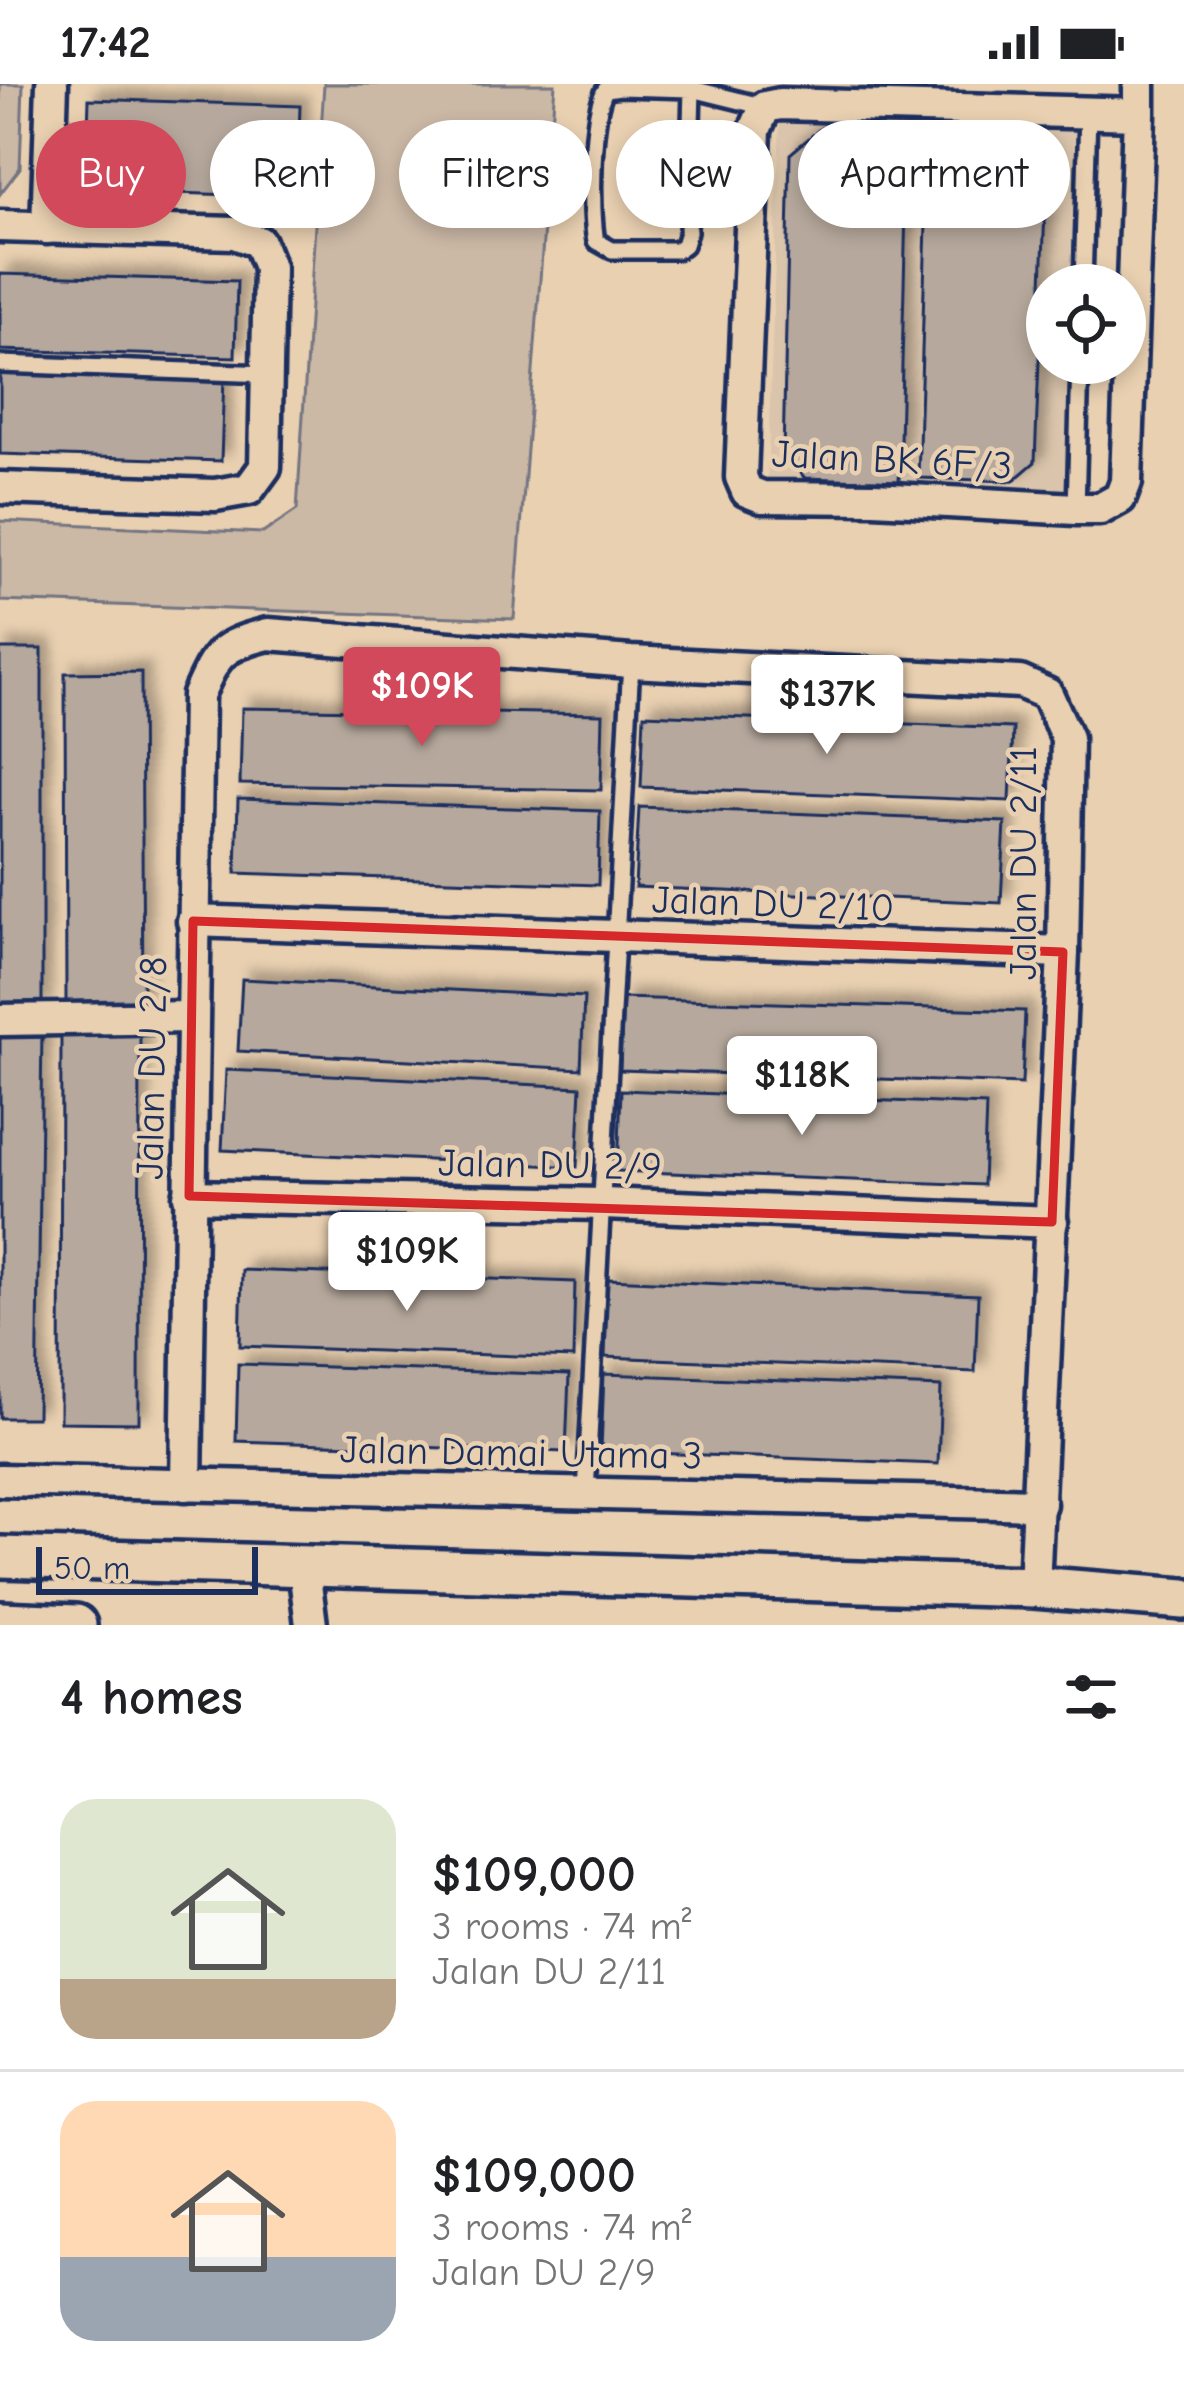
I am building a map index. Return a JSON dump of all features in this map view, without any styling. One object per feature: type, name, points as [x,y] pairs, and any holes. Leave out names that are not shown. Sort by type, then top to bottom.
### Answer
[{"type":"street","points":[[51,120],[52,84]]},
{"type":"street","name":"Jalan BK 6F/3","points":[[1139,99],[1126,482],[1120,498],[1100,508],[1076,508],[762,497],[747,491],[741,477],[755,130],[765,107],[1088,112],[1139,99]]},
{"type":"street","points":[[0,226],[36,228]]},
{"type":"street","points":[[0,488],[215,495],[249,489],[265,467],[269,267],[259,242],[234,233],[47,228]]},
{"type":"street","name":"Jalan DU 2/11","points":[[215,657],[242,641],[268,634],[631,662],[1020,682],[1047,694],[1067,738],[1064,952],[1034,1588]]},
{"type":"street","name":"Jalan DU 2/8","points":[[186,1484],[198,695],[215,657]]},
{"type":"street","name":"Jalan DU 2/10","points":[[193,921],[1064,952]]},
{"type":"street","points":[[0,1020],[191,1017]]},
{"type":"street","name":"Jalan DU 2/9","points":[[189,1196],[603,1204],[1052,1222]]},
{"type":"street","name":"Jalan Damai Utama 3","points":[[0,1480],[1040,1504]]},
{"type":"street","points":[[0,1557],[1034,1588],[1184,1599]]},
{"type":"street","points":[[304,1568],[311,1625]]},
{"type":"street","points":[[0,1622],[76,1625]]},
{"type":"lane","points":[[692,89],[688,232],[683,245],[670,251],[603,248],[594,232],[601,94],[620,87],[692,89],[765,107]]},
{"type":"lane","points":[[1084,264],[1088,112]]},
{"type":"lane","points":[[0,364],[268,374]]},
{"type":"lane","points":[[1076,508],[1080,384]]},
{"type":"lane","points":[[586,1493],[631,662]]},
{"type":"highlighted area","points":[[193,921],[1063,952],[1052,1222],[189,1196]]},
{"type":"shaded area","points":[[0,84],[23,84],[20,168],[0,194]]},
{"type":"shaded area","points":[[324,84],[555,84],[552,120],[399,120],[399,228],[544,228],[514,619],[0,601],[0,521],[263,533],[297,510],[315,228],[375,228],[375,120],[322,120]]},
{"type":"shaded area","points":[[780,117],[928,120],[798,120],[798,228],[1070,228],[1070,123],[1075,123],[1072,264],[1026,264],[1026,384],[1068,384],[1065,492],[767,488]]},
{"type":"building","points":[[89,99],[300,106],[300,120],[210,120],[210,194],[186,193],[186,120],[88,120]]},
{"type":"building","points":[[798,147],[798,228],[905,228],[899,481],[805,478],[783,455],[790,154]]},
{"type":"building","points":[[926,228],[1044,228],[1043,264],[1026,264],[1026,384],[1038,384],[1035,462],[1013,481],[918,478]]},
{"type":"building","points":[[0,274],[237,281],[235,357],[0,350]]},
{"type":"building","points":[[0,370],[224,377],[221,461],[0,454]]},
{"type":"building","points":[[0,649],[42,649],[42,1009],[0,1009]]},
{"type":"building","points":[[141,672],[143,1003],[66,1004],[65,673]]},
{"type":"building","points":[[242,708],[603,714],[601,790],[240,784]]},
{"type":"building","points":[[644,714],[1013,728],[1010,801],[641,787]]},
{"type":"building","points":[[238,799],[600,811],[598,885],[236,873]]},
{"type":"building","points":[[639,807],[1005,822],[1001,903],[635,887]]},
{"type":"building","points":[[242,979],[584,997],[581,1069],[238,1051]]},
{"type":"building","points":[[623,998],[1025,1011],[1022,1084],[620,1070]]},
{"type":"building","points":[[0,1029],[42,1030],[37,1418],[0,1418]]},
{"type":"building","points":[[61,1029],[140,1029],[139,1423],[60,1422]]},
{"type":"building","points":[[226,1070],[581,1087],[577,1167],[222,1150]]},
{"type":"building","points":[[621,1090],[986,1105],[983,1185],[618,1171]]},
{"type":"building","points":[[242,1270],[575,1282],[573,1358],[240,1346]]},
{"type":"building","points":[[608,1279],[978,1295],[975,1372],[605,1357]]},
{"type":"building","points":[[238,1364],[569,1375],[566,1452],[236,1441]]},
{"type":"building","points":[[604,1374],[941,1387],[938,1464],[601,1451]]}]
